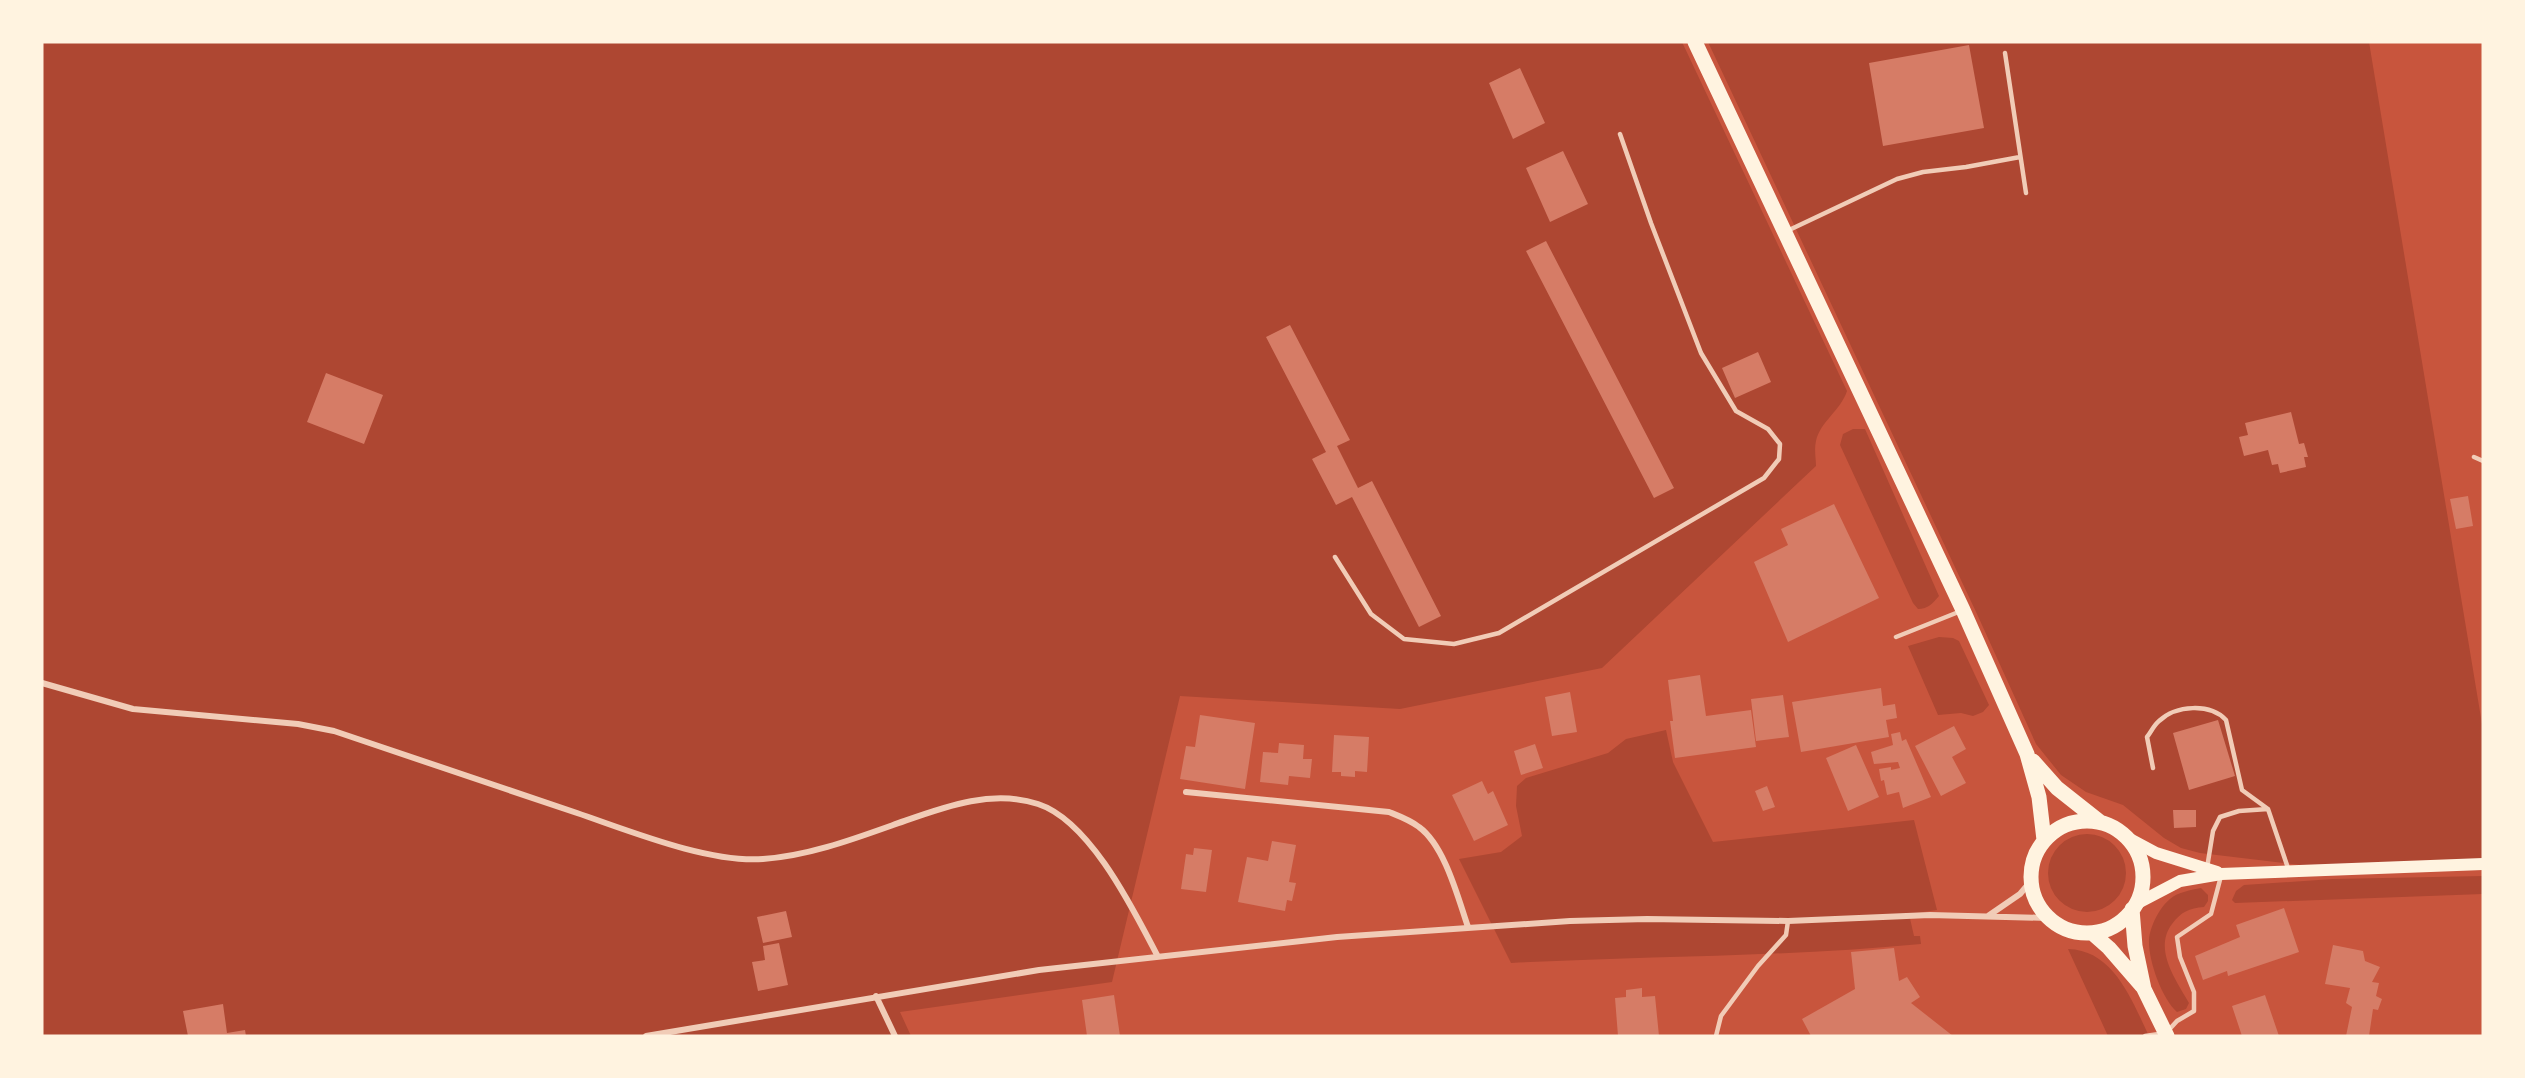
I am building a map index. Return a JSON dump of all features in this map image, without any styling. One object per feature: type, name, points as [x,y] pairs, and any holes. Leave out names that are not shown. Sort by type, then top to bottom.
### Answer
[{"type":"main road","points":[[1695,42],[1964,610],[2027,754],[2039,797],[2044,840]]},
{"type":"main road","points":[[2027,754],[2058,788],[2100,822],[2115,828],[2156,854],[2221,874]]},
{"type":"main road","points":[[2100,822],[2070,823],[2044,840],[2036,852],[2031,867],[2034,895],[2048,918],[2061,927],[2076,932],[2092,933],[2110,928],[2125,918],[2134,907],[2142,887],[2143,870],[2138,852],[2128,838]]},
{"type":"main road","points":[[2134,907],[2180,881],[2221,874],[2483,864]]},
{"type":"main road","points":[[2134,907],[2135,946],[2144,989]]},
{"type":"main road","points":[[2092,933],[2109,948],[2144,989],[2167,1034]]},
{"type":"street","points":[[42,683],[133,709],[298,724],[334,731],[639,834],[691,850],[735,857],[761,859],[792,855],[852,839],[965,802],[1000,798],[1021,799],[1041,805],[1055,813],[1085,841],[1125,896],[1157,955]]},
{"type":"street","points":[[1186,792],[1389,812],[1406,819],[1420,828],[1431,840],[1452,883],[1468,927]]},
{"type":"street","points":[[1987,916],[2008,903],[2031,882]]},
{"type":"street","points":[[646,1036],[1039,970],[1157,955],[1468,927],[1647,919],[1788,921],[1930,915],[2048,918]]},
{"type":"street","points":[[876,996],[895,1036]]},
{"type":"lane","points":[[2005,53],[2026,193]]},
{"type":"lane","points":[[1335,557],[1371,614],[1404,639],[1454,644],[1499,633],[1764,478],[1779,459],[1780,444],[1768,429],[1736,411],[1701,353],[1620,134]]},
{"type":"lane","points":[[1785,232],[1896,179],[1923,172],[1966,168],[2020,157]]},
{"type":"lane","points":[[2474,457],[2483,461]]},
{"type":"lane","points":[[1896,637],[1964,610]]},
{"type":"lane","points":[[2153,768],[2147,737],[2159,721],[2181,710],[2204,707],[2220,714],[2226,720],[2242,790],[2268,809],[2289,871]]},
{"type":"lane","points":[[2206,869],[2213,831],[2220,817],[2239,811],[2268,809]]},
{"type":"lane","points":[[2145,1036],[2167,1034],[2177,1021],[2194,1011],[2194,992],[2180,957],[2177,937],[2211,914],[2221,874]]},
{"type":"lane","points":[[1716,1036],[1721,1016],[1758,966],[1786,935],[1788,921]]},
{"type":"shaded area","points":[[42,42],[1682,42],[1847,391],[1818,434],[1815,447],[1816,466],[1602,668],[1400,709],[1180,696],[1112,982],[900,1012],[911,1036],[42,1036]]},
{"type":"shaded area","points":[[1708,42],[2369,42],[2483,730],[2483,864],[2334,869],[2200,853],[2181,848],[2164,838],[2123,805],[2086,792],[2061,775],[2036,744]]},
{"type":"shaded area","points":[[1853,429],[1865,429],[1939,596],[1925,608],[1918,609],[1913,603],[1840,445],[1843,434]]},
{"type":"shaded area","points":[[1939,637],[1959,641],[1989,705],[1983,712],[1973,716],[1961,713],[1938,715],[1908,646]]},
{"type":"shaded area","points":[[1666,730],[1673,762],[1713,842],[1914,820],[1937,910],[1909,914],[1914,936],[1920,936],[1921,944],[1768,954],[1511,963],[1459,859],[1501,852],[1522,836],[1516,806],[1517,786],[1526,778],[1608,753],[1626,739]]},
{"type":"shaded area","points":[[2087,834],[2102,837],[2115,845],[2123,858],[2126,873],[2123,888],[2115,901],[2102,909],[2087,912],[2072,909],[2059,901],[2051,888],[2048,873],[2051,858],[2059,845],[2072,837]]},
{"type":"shaded area","points":[[2483,876],[2483,894],[2235,903],[2232,900],[2236,891],[2244,885],[2333,879]]},
{"type":"shaded area","points":[[2201,888],[2208,895],[2208,901],[2204,907],[2194,908],[2179,916],[2167,934],[2165,944],[2168,964],[2189,1003],[2186,1009],[2177,1012],[2166,998],[2157,979],[2149,940],[2153,923],[2166,902],[2181,893]]},
{"type":"shaded area","points":[[2068,949],[2098,958],[2109,968],[2128,993],[2149,1036],[2108,1036]]},
{"type":"building","points":[[1969,45],[1984,128],[1883,146],[1869,63]]},
{"type":"building","points":[[1520,68],[1545,123],[1513,139],[1489,83]]},
{"type":"building","points":[[1563,151],[1588,204],[1550,222],[1526,168]]},
{"type":"building","points":[[1546,241],[1674,488],[1654,498],[1526,251]]},
{"type":"building","points":[[1290,325],[1350,440],[1337,446],[1358,488],[1372,481],[1441,616],[1419,627],[1352,497],[1336,505],[1312,459],[1326,452],[1266,337]]},
{"type":"building","points":[[1758,352],[1771,382],[1735,398],[1722,368]]},
{"type":"building","points":[[326,373],[383,395],[364,444],[307,422]]},
{"type":"building","points":[[2291,412],[2299,444],[2304,443],[2308,457],[2304,457],[2306,467],[2280,473],[2278,464],[2272,465],[2268,450],[2244,456],[2239,437],[2248,435],[2245,423]]},
{"type":"building","points":[[2468,496],[2473,526],[2456,529],[2450,499]]},
{"type":"building","points":[[1834,504],[1879,598],[1788,642],[1754,562],[1788,545],[1781,529]]},
{"type":"building","points":[[1700,675],[1706,716],[1751,710],[1756,747],[1675,758],[1668,680]]},
{"type":"building","points":[[1881,688],[1883,706],[1895,704],[1897,718],[1886,720],[1889,737],[1801,752],[1792,702]]},
{"type":"building","points":[[1570,692],[1577,732],[1552,736],[1545,697]]},
{"type":"building","points":[[1783,695],[1789,737],[1756,741],[1751,699]]},
{"type":"building","points":[[1200,715],[1255,723],[1245,789],[1180,779],[1186,746],[1195,747]]},
{"type":"building","points":[[2218,720],[2235,776],[2189,790],[2173,733]]},
{"type":"building","points":[[1954,726],[1966,749],[1952,757],[1966,783],[1941,796],[1915,746]]},
{"type":"building","points":[[1900,732],[1902,741],[1906,739],[1931,797],[1903,808],[1899,792],[1887,795],[1879,769],[1900,768],[1898,762],[1874,764],[1871,752],[1893,745],[1891,734]]},
{"type":"building","points":[[1334,735],[1369,737],[1367,772],[1355,771],[1355,777],[1341,776],[1341,772],[1332,772]]},
{"type":"building","points":[[1279,743],[1304,745],[1303,759],[1312,759],[1310,778],[1289,776],[1288,785],[1260,782],[1263,752],[1278,753]]},
{"type":"building","points":[[1535,744],[1543,768],[1521,775],[1514,751]]},
{"type":"building","points":[[1856,745],[1879,797],[1848,811],[1826,758]]},
{"type":"building","points":[[1482,781],[1488,794],[1493,791],[1508,825],[1474,841],[1452,795]]},
{"type":"building","points":[[1767,786],[1775,807],[1763,811],[1755,791]]},
{"type":"building","points":[[2173,810],[2196,810],[2196,827],[2174,828]]},
{"type":"building","points":[[1272,841],[1296,845],[1289,882],[1296,883],[1292,901],[1287,900],[1285,911],[1238,902],[1247,857],[1268,861]]},
{"type":"building","points":[[1194,848],[1212,850],[1206,892],[1181,889],[1186,854],[1193,855]]},
{"type":"building","points":[[2284,908],[2299,952],[2228,976],[2227,971],[2203,980],[2195,956],[2240,937],[2236,925]]},
{"type":"building","points":[[786,911],[792,937],[763,943],[757,917]]},
{"type":"building","points":[[779,943],[788,985],[758,991],[752,962],[765,960],[763,946]]},
{"type":"building","points":[[2333,945],[2363,951],[2365,961],[2380,967],[2372,982],[2379,983],[2376,996],[2382,999],[2378,1010],[2373,1009],[2369,1036],[2346,1036],[2352,1007],[2346,1003],[2350,988],[2325,984]]},
{"type":"building","points":[[1894,948],[1899,981],[1907,977],[1920,997],[1911,1003],[1953,1036],[1811,1036],[1802,1019],[1855,989],[1851,952]]},
{"type":"building","points":[[1642,988],[1642,997],[1655,996],[1659,1036],[1618,1036],[1615,998],[1626,997],[1626,990]]},
{"type":"building","points":[[1114,995],[1120,1036],[1087,1036],[1082,1000]]},
{"type":"building","points":[[2265,995],[2279,1036],[2242,1036],[2232,1006]]},
{"type":"building","points":[[223,1004],[227,1033],[245,1030],[246,1036],[188,1036],[183,1011]]}]
